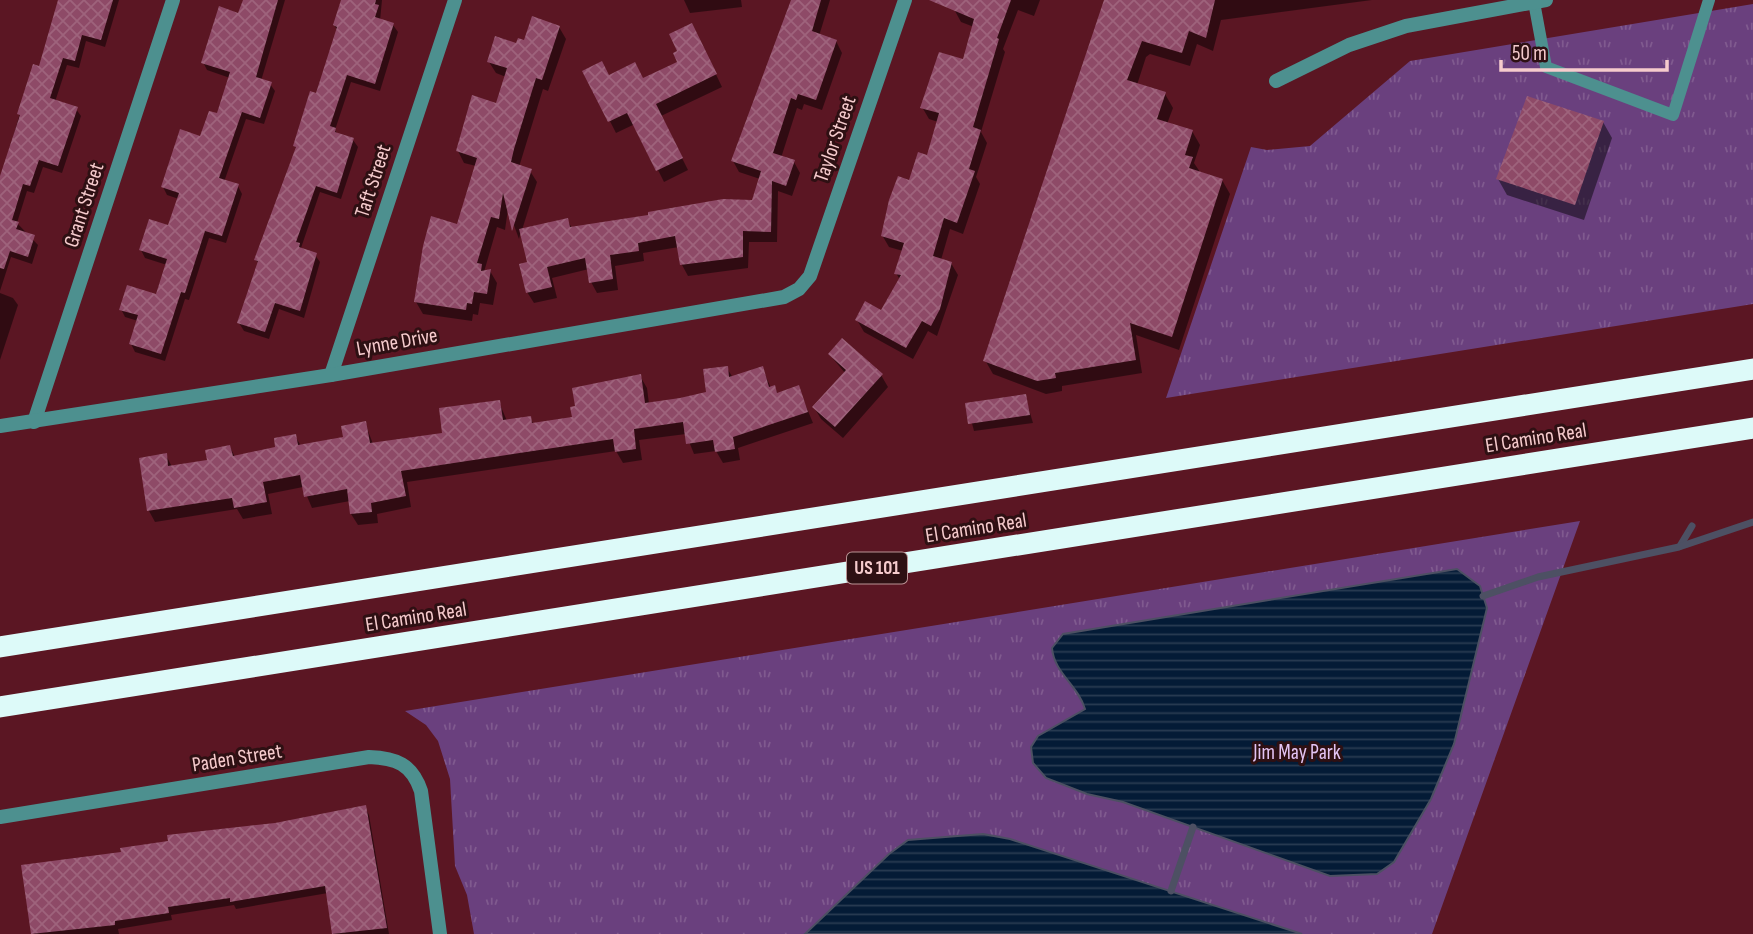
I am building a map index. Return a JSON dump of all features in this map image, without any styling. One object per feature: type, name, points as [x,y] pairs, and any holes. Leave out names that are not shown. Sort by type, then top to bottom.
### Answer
[{"type":"highway","name":"El Camino Real","points":[[0,647],[1753,369]]},
{"type":"highway","name":"El Camino Real","points":[[0,707],[1753,428]]},
{"type":"street","name":"Grant Street","points":[[34,422],[173,0]]},
{"type":"street","name":"Taft Street","points":[[331,374],[455,0]]},
{"type":"street","name":"Taylor Street","points":[[799,289],[810,276],[905,0]]},
{"type":"street","points":[[1276,81],[1349,45],[1471,6],[1540,1]]},
{"type":"street","name":"Lynne Drive","points":[[0,426],[331,374],[784,297],[799,289]]},
{"type":"street","name":"Paden Street","points":[[0,817],[369,757],[388,758],[404,763],[416,777],[427,834],[440,934]]},
{"type":"lane","points":[[1540,1],[1546,67],[1672,115],[1709,0]]},
{"type":"green space","points":[[1753,4],[1753,304],[1166,398],[1251,147],[1267,150],[1310,146],[1410,61]]},
{"type":"green space","name":"Jim May Park","points":[[1580,521],[1432,934],[474,934],[467,895],[455,866],[450,779],[438,741],[426,725],[405,711]]},
{"type":"water","points":[[1457,569],[1480,586],[1487,608],[1454,744],[1431,799],[1394,862],[1377,874],[1330,876],[1123,802],[1087,794],[1046,778],[1033,763],[1031,747],[1038,736],[1085,709],[1054,657],[1052,648],[1063,634]]},
{"type":"water","points":[[983,834],[1010,839],[1302,934],[805,934],[889,854],[908,840]]},
{"type":"building","points":[[58,0],[113,0],[101,40],[82,35],[75,61],[63,58],[50,98],[78,107],[58,166],[39,160],[30,186],[23,184],[12,220],[19,222],[16,229],[35,235],[28,257],[10,251],[4,269],[0,268],[0,176],[33,64],[39,66]]},
{"type":"building","points":[[243,0],[278,0],[256,77],[272,82],[260,118],[242,112],[219,178],[239,184],[222,236],[205,231],[161,354],[129,344],[138,315],[119,310],[127,285],[156,294],[167,259],[139,250],[149,219],[168,225],[179,193],[161,187],[180,129],[200,136],[209,111],[217,113],[230,72],[201,63],[219,6],[238,13]]},
{"type":"building","points":[[341,0],[376,0],[375,4],[379,5],[375,17],[394,23],[375,84],[347,75],[330,126],[336,128],[335,132],[354,138],[337,193],[316,186],[296,242],[300,243],[299,247],[317,253],[300,311],[275,303],[265,332],[237,323],[258,261],[254,260],[296,147],[293,146],[310,91],[316,93],[337,27],[333,25]]},
{"type":"building","points":[[791,0],[821,0],[812,31],[837,40],[816,100],[798,94],[796,100],[791,98],[773,153],[795,160],[786,186],[772,181],[771,232],[743,231],[743,257],[680,265],[675,236],[638,243],[639,251],[610,255],[613,279],[589,283],[585,258],[547,267],[552,287],[526,293],[519,264],[527,262],[519,229],[568,218],[570,227],[648,215],[648,212],[723,199],[752,200],[761,171],[731,161]]},
{"type":"building","points":[[929,0],[1011,0],[997,38],[999,39],[973,127],[981,130],[969,169],[975,171],[957,223],[944,218],[933,256],[952,262],[940,309],[931,326],[922,321],[906,348],[855,320],[865,301],[881,310],[901,275],[894,274],[904,243],[881,236],[889,200],[898,176],[909,180],[918,152],[927,155],[939,113],[920,108],[939,52],[963,59],[974,19]]},
{"type":"building","points":[[1104,0],[1215,0],[1206,38],[1189,31],[1182,53],[1142,41],[1127,80],[1166,92],[1157,119],[1193,130],[1185,155],[1193,157],[1189,168],[1223,179],[1172,337],[1130,323],[1136,360],[1055,373],[1056,378],[1037,381],[983,361]]},
{"type":"building","points":[[532,16],[560,26],[542,80],[536,78],[514,149],[511,162],[532,169],[512,231],[503,193],[499,219],[491,217],[477,263],[482,264],[481,271],[491,269],[487,294],[474,292],[472,304],[467,303],[466,310],[414,302],[431,216],[457,224],[477,158],[456,151],[472,95],[496,103],[507,68],[487,62],[495,36],[516,43],[518,38],[524,40]]},
{"type":"building","points":[[692,23],[717,74],[656,104],[683,158],[656,171],[627,113],[608,122],[582,71],[602,61],[609,75],[635,62],[643,78],[677,62],[673,53],[677,51],[669,34]]},
{"type":"building","points":[[1527,96],[1604,121],[1575,205],[1496,179]]},
{"type":"building","points":[[842,338],[883,374],[835,427],[812,407],[846,370],[828,354]]},
{"type":"building","points":[[728,366],[729,377],[763,366],[769,387],[775,385],[777,393],[799,385],[808,412],[733,437],[735,449],[715,452],[713,440],[686,444],[683,422],[634,429],[636,449],[615,452],[613,439],[401,471],[406,496],[371,503],[372,512],[350,514],[347,489],[304,497],[300,475],[263,482],[267,502],[234,508],[232,498],[147,511],[139,458],[167,453],[168,466],[207,460],[205,450],[230,445],[233,456],[275,447],[274,438],[296,434],[298,445],[343,437],[341,426],[366,421],[370,443],[442,433],[439,408],[500,400],[503,420],[531,416],[532,423],[572,417],[570,407],[575,406],[572,388],[641,374],[645,403],[706,392],[703,369]]},
{"type":"building","points":[[1026,394],[1030,415],[968,424],[965,403]]},
{"type":"building","points":[[366,805],[387,928],[332,934],[325,886],[230,902],[230,898],[168,907],[169,913],[115,921],[115,925],[31,934],[21,865],[121,852],[120,848],[168,841],[167,835],[275,823]]},
{"type":"waterway","points":[[1483,596],[1538,577],[1679,547],[1753,522]]},
{"type":"waterway","points":[[1680,546],[1692,526]]},
{"type":"waterway","points":[[1171,891],[1193,827]]}]
